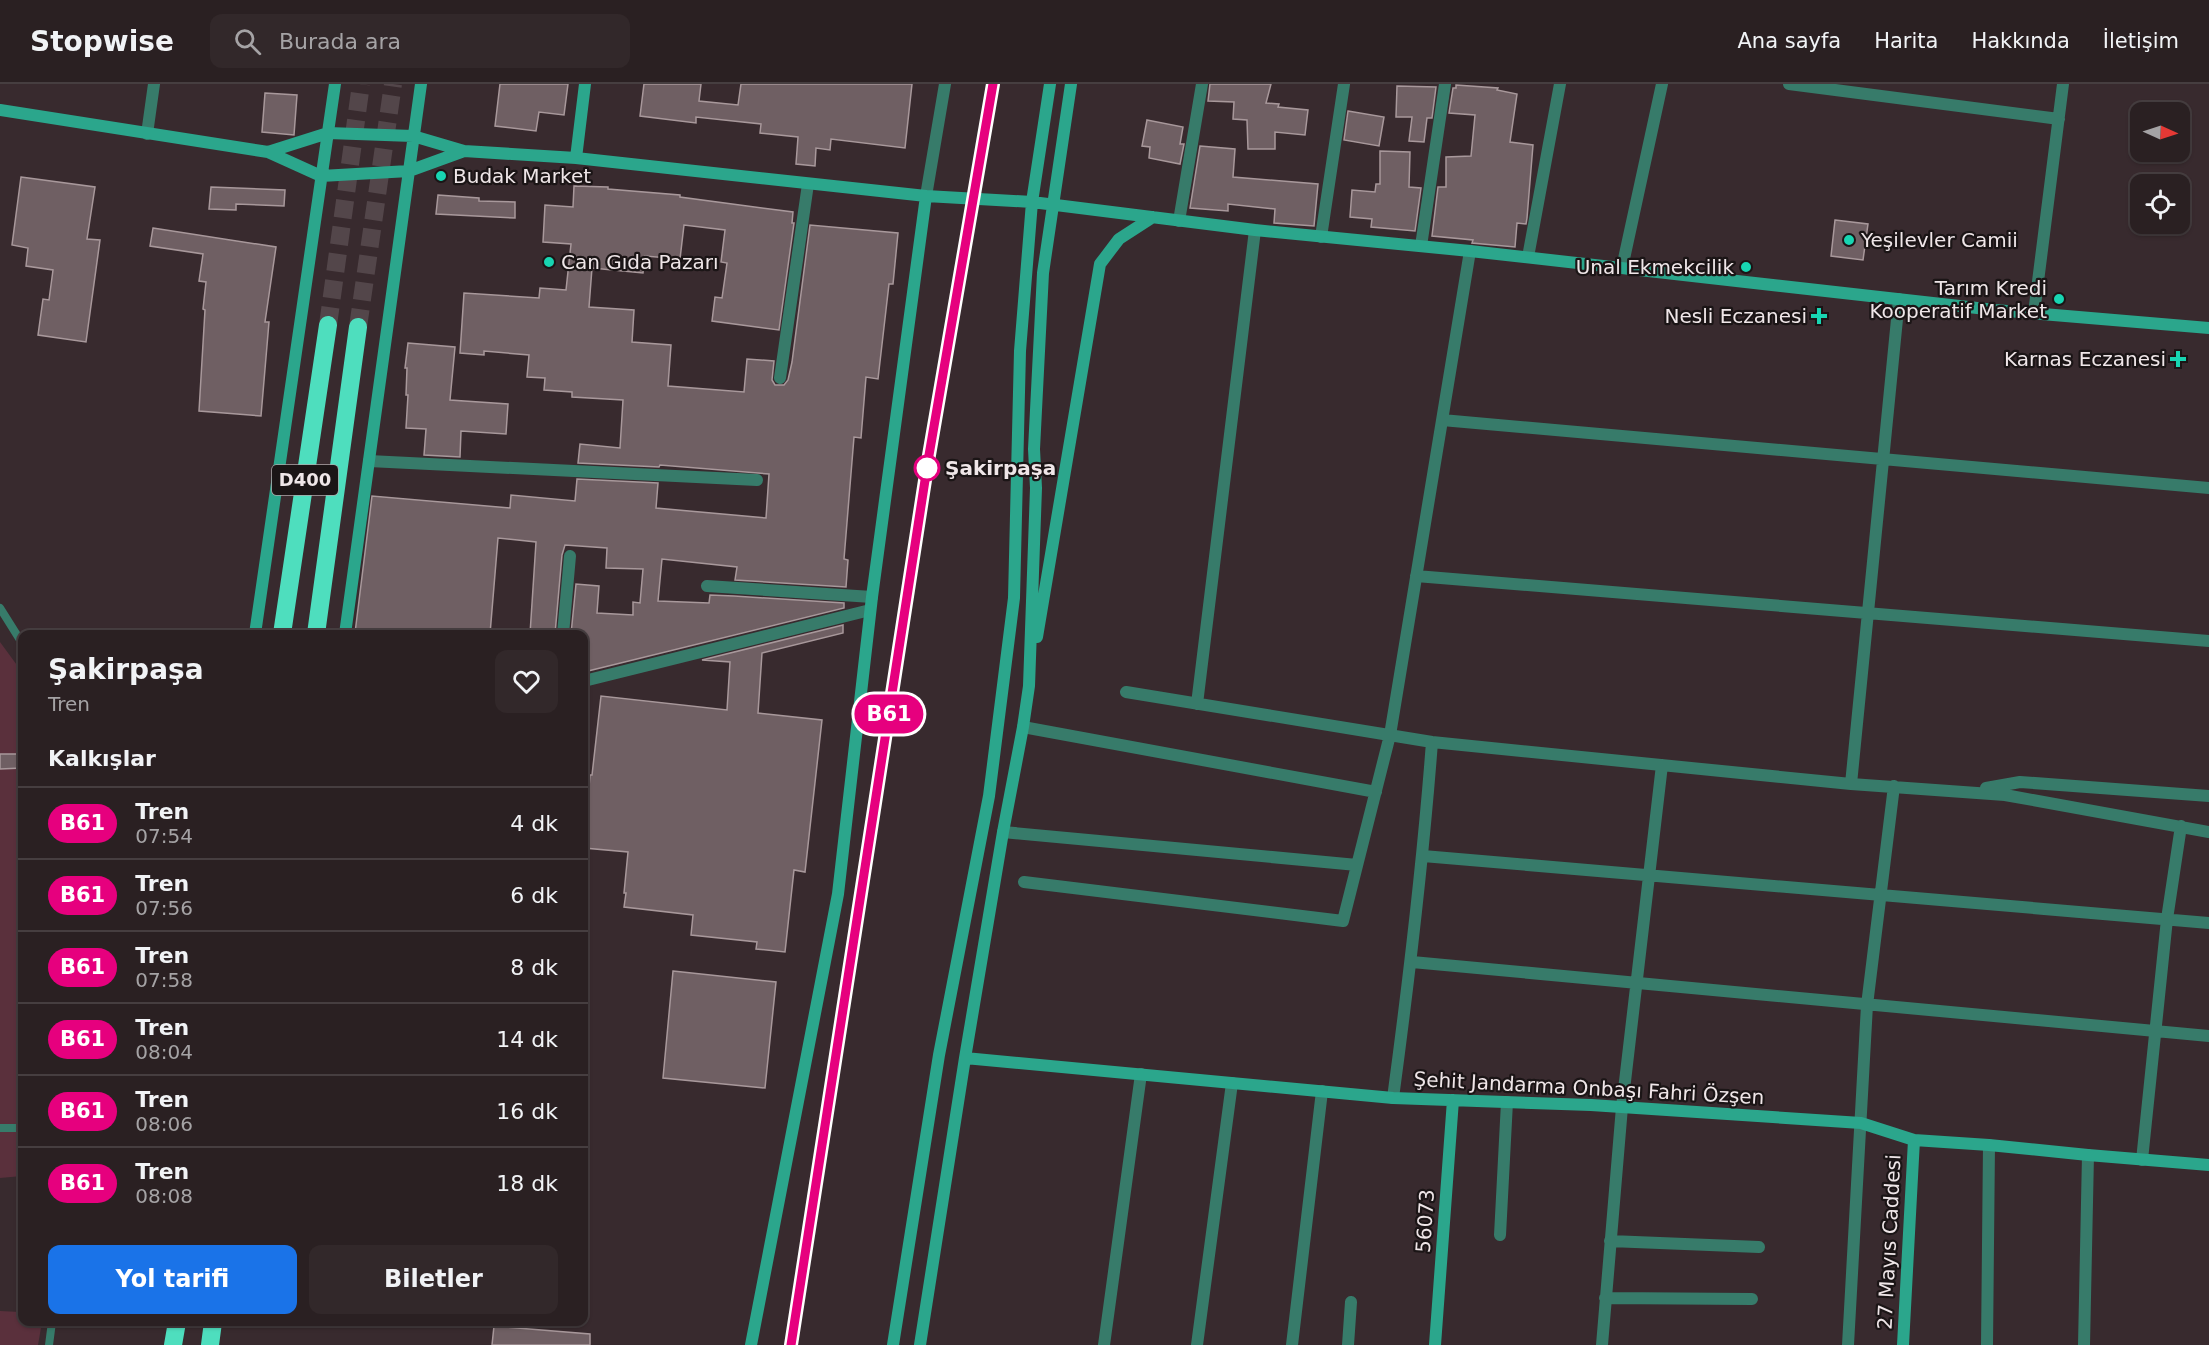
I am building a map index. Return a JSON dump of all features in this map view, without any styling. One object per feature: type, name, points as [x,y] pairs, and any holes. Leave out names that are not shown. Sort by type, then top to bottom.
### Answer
[{"type":"highway","name":"D400","points":[[283,630],[328,325]]},
{"type":"highway","name":"D400","points":[[317,630],[358,327]]},
{"type":"highway","points":[[173,1345],[176,1326]]},
{"type":"highway","points":[[210,1345],[212,1326]]},
{"type":"main road","points":[[256,630],[335,84]]},
{"type":"main road","points":[[346,630],[421,84]]},
{"type":"main road","points":[[576,159],[585,84]]},
{"type":"main road","points":[[893,1345],[939,1055],[989,796],[1014,598],[1020,351],[1032,202],[1050,84]]},
{"type":"main road","points":[[1029,686],[1036,488],[1034,449],[1043,273],[1071,84]]},
{"type":"main road","points":[[0,110],[268,152],[321,176],[409,171],[464,151]]},
{"type":"main road","points":[[268,152],[328,133],[413,136],[464,151],[704,171],[926,196],[1032,202],[1255,230],[1528,257],[1899,299],[2209,328]]},
{"type":"main road","points":[[751,1345],[838,894],[870,610],[926,196]]},
{"type":"main road","points":[[920,1345],[965,1058],[1100,264],[1119,239],[1153,217]]},
{"type":"main road","name":"Şehit Jandarma Onbaşı Fahri Özşen","points":[[965,1058],[1393,1098],[1622,1107],[1861,1123],[1914,1140],[1989,1144],[2209,1165]]},
{"type":"main road","name":"56073","points":[[1436,1345],[1454,1100]]},
{"type":"main road","name":"27 Mayıs Caddesi","points":[[1903,1345],[1914,1140]]},
{"type":"street","points":[[147,134],[154,84]]},
{"type":"street","points":[[926,196],[945,84]]},
{"type":"street","points":[[1179,221],[1202,84]]},
{"type":"street","points":[[1321,237],[1344,84]]},
{"type":"street","points":[[1421,246],[1445,84]]},
{"type":"street","points":[[1528,257],[1560,84]]},
{"type":"street","points":[[1622,268],[1662,84]]},
{"type":"street","points":[[1789,84],[2059,119]]},
{"type":"street","points":[[2034,313],[2063,84]]},
{"type":"street","points":[[780,378],[808,184]]},
{"type":"street","points":[[1197,704],[1255,230]]},
{"type":"street","points":[[1024,882],[1343,921],[1390,735],[1470,251]]},
{"type":"street","points":[[1851,784],[1899,299]]},
{"type":"street","points":[[1442,420],[2209,488]]},
{"type":"street","points":[[369,461],[757,480]]},
{"type":"street","points":[[563,630],[570,556]]},
{"type":"street","points":[[1416,576],[2209,641]]},
{"type":"street","points":[[708,586],[872,597]]},
{"type":"street","points":[[588,680],[870,610]]},
{"type":"street","points":[[1126,692],[1432,742],[1851,784],[2005,795],[2209,831]]},
{"type":"street","points":[[1023,727],[1376,792]]},
{"type":"street","points":[[1393,1098],[1412,962],[1432,742]]},
{"type":"street","points":[[1602,1345],[1622,1107],[1662,765]]},
{"type":"street","points":[[1969,791],[2020,782],[2209,796]]},
{"type":"street","points":[[1848,1345],[1867,1005],[1894,786]]},
{"type":"street","points":[[2142,1160],[2167,919],[2181,826]]},
{"type":"street","points":[[1003,832],[1357,865]]},
{"type":"street","points":[[1423,856],[2209,923]]},
{"type":"street","points":[[1412,962],[2209,1036]]},
{"type":"street","points":[[1104,1345],[1141,1074]]},
{"type":"street","points":[[1197,1345],[1232,1083]]},
{"type":"street","points":[[1292,1345],[1322,1091]]},
{"type":"street","points":[[1500,1235],[1507,1102]]},
{"type":"street","points":[[1987,1345],[1989,1144]]},
{"type":"street","points":[[2084,1345],[2088,1155]]},
{"type":"street","points":[[1610,1241],[1759,1247]]},
{"type":"street","points":[[1605,1298],[1752,1299]]},
{"type":"street","points":[[1348,1345],[1351,1302]]},
{"type":"lane","points":[[0,608],[18,637]]},
{"type":"lane","points":[[0,1128],[18,1128]]},
{"type":"lane","points":[[49,1345],[51,1326]]},
{"type":"shaded area","points":[[0,642],[18,667],[18,1176],[0,1178]]},
{"type":"shaded area","points":[[0,1311],[18,1312],[18,1326],[41,1326],[38,1345],[0,1345]]},
{"type":"building","points":[[500,84],[568,84],[564,115],[539,112],[536,131],[495,126]]},
{"type":"building","points":[[644,84],[701,84],[699,101],[738,105],[741,84],[912,84],[905,148],[831,139],[830,150],[816,148],[815,166],[796,164],[798,137],[760,133],[761,124],[696,117],[696,123],[640,116]]},
{"type":"building","points":[[1210,84],[1271,84],[1266,103],[1279,104],[1278,107],[1308,110],[1305,135],[1275,132],[1275,149],[1248,149],[1247,120],[1233,119],[1234,102],[1208,101]]},
{"type":"building","points":[[1456,85],[1498,88],[1497,90],[1517,94],[1510,142],[1533,145],[1526,224],[1517,223],[1515,247],[1432,236],[1438,187],[1446,187],[1446,157],[1471,156],[1475,115],[1449,113],[1453,88],[1456,88]]},
{"type":"building","points":[[1397,86],[1436,87],[1432,118],[1427,118],[1424,142],[1409,141],[1412,117],[1396,117]]},
{"type":"building","points":[[265,93],[297,95],[294,135],[262,132]]},
{"type":"building","points":[[1348,111],[1384,117],[1379,146],[1344,140]]},
{"type":"building","points":[[1147,120],[1183,127],[1180,144],[1184,144],[1180,164],[1149,158],[1150,147],[1142,146]]},
{"type":"building","points":[[1200,146],[1235,149],[1233,177],[1318,184],[1314,226],[1274,223],[1275,209],[1228,204],[1228,211],[1190,208]]},
{"type":"building","points":[[1380,151],[1410,152],[1409,187],[1421,188],[1415,231],[1371,227],[1372,219],[1350,217],[1352,190],[1375,192],[1376,184],[1380,184]]},
{"type":"building","points":[[21,177],[95,187],[87,239],[100,240],[86,342],[38,335],[43,299],[49,300],[53,270],[26,266],[28,248],[12,245]]},
{"type":"building","points":[[574,186],[608,187],[608,189],[680,195],[680,197],[793,212],[792,223],[794,223],[779,330],[712,321],[715,297],[722,298],[727,263],[721,262],[725,230],[684,225],[680,259],[645,256],[643,273],[592,268],[589,307],[634,310],[632,342],[671,345],[668,386],[744,392],[747,359],[774,361],[772,380],[775,385],[784,385],[788,380],[792,362],[810,225],[898,233],[893,284],[889,284],[878,379],[866,377],[861,438],[854,437],[844,559],[848,560],[846,587],[735,580],[737,567],[662,559],[658,601],[709,603],[710,595],[844,603],[844,608],[588,671],[588,630],[571,630],[576,584],[599,586],[597,613],[633,615],[633,602],[640,603],[643,569],[606,568],[607,548],[565,545],[562,555],[555,630],[530,630],[536,542],[498,538],[490,630],[355,630],[372,496],[510,508],[511,495],[575,501],[577,479],[658,483],[656,508],[766,518],[769,474],[660,465],[659,467],[578,463],[580,444],[620,448],[623,400],[572,397],[572,392],[544,390],[545,378],[527,377],[529,355],[484,351],[484,355],[460,353],[464,293],[539,298],[540,288],[566,290],[571,244],[543,242],[545,205],[573,207]]},
{"type":"building","points":[[211,187],[285,190],[284,206],[236,204],[236,210],[209,209]]},
{"type":"building","points":[[438,195],[479,198],[479,201],[515,202],[515,218],[436,214]]},
{"type":"building","name":"Yeşilevler Camii","points":[[1835,220],[1868,224],[1863,260],[1831,256]]},
{"type":"building","points":[[153,228],[276,247],[265,322],[269,322],[261,416],[199,411],[206,282],[199,281],[203,254],[150,246]]},
{"type":"building","points":[[408,343],[455,347],[450,400],[508,404],[506,434],[461,431],[460,457],[424,455],[426,429],[406,428],[408,395],[406,395],[407,368],[405,368]]},
{"type":"building","points":[[843,625],[843,633],[762,653],[758,713],[822,720],[805,872],[794,870],[785,952],[756,949],[757,942],[691,935],[693,915],[624,907],[628,852],[588,848],[590,775],[592,775],[601,696],[727,710],[730,662],[702,660]]},
{"type":"building","points":[[0,754],[18,754],[18,768],[0,769]]},
{"type":"building","points":[[673,971],[776,982],[765,1088],[663,1078]]},
{"type":"building","points":[[494,1326],[590,1334],[590,1345],[492,1345]]},
{"type":"tunnel","points":[[328,325],[361,84]]},
{"type":"tunnel","points":[[358,327],[393,84]]},
{"type":"train","name":"B61","points":[[791,1345],[928,461],[993,84]]},
{"type":"place","name":"Budak Market","points":[[441,176]]},
{"type":"place","name":"Yeşilevler Camii","points":[[1849,240]]},
{"type":"place","name":"Can Gıda Pazarı","points":[[549,262]]},
{"type":"place","name":"Unal Ekmekcilik","points":[[1746,267]]},
{"type":"place","name":"Tarım Kredi Kooperatif Market","points":[[2059,299]]},
{"type":"place","name":"Nesli Eczanesi","points":[[1819,316]]},
{"type":"place","name":"Karnas Eczanesi","points":[[2178,359]]},
{"type":"place","name":"Şakirpaşa","points":[[927,468]]}]
